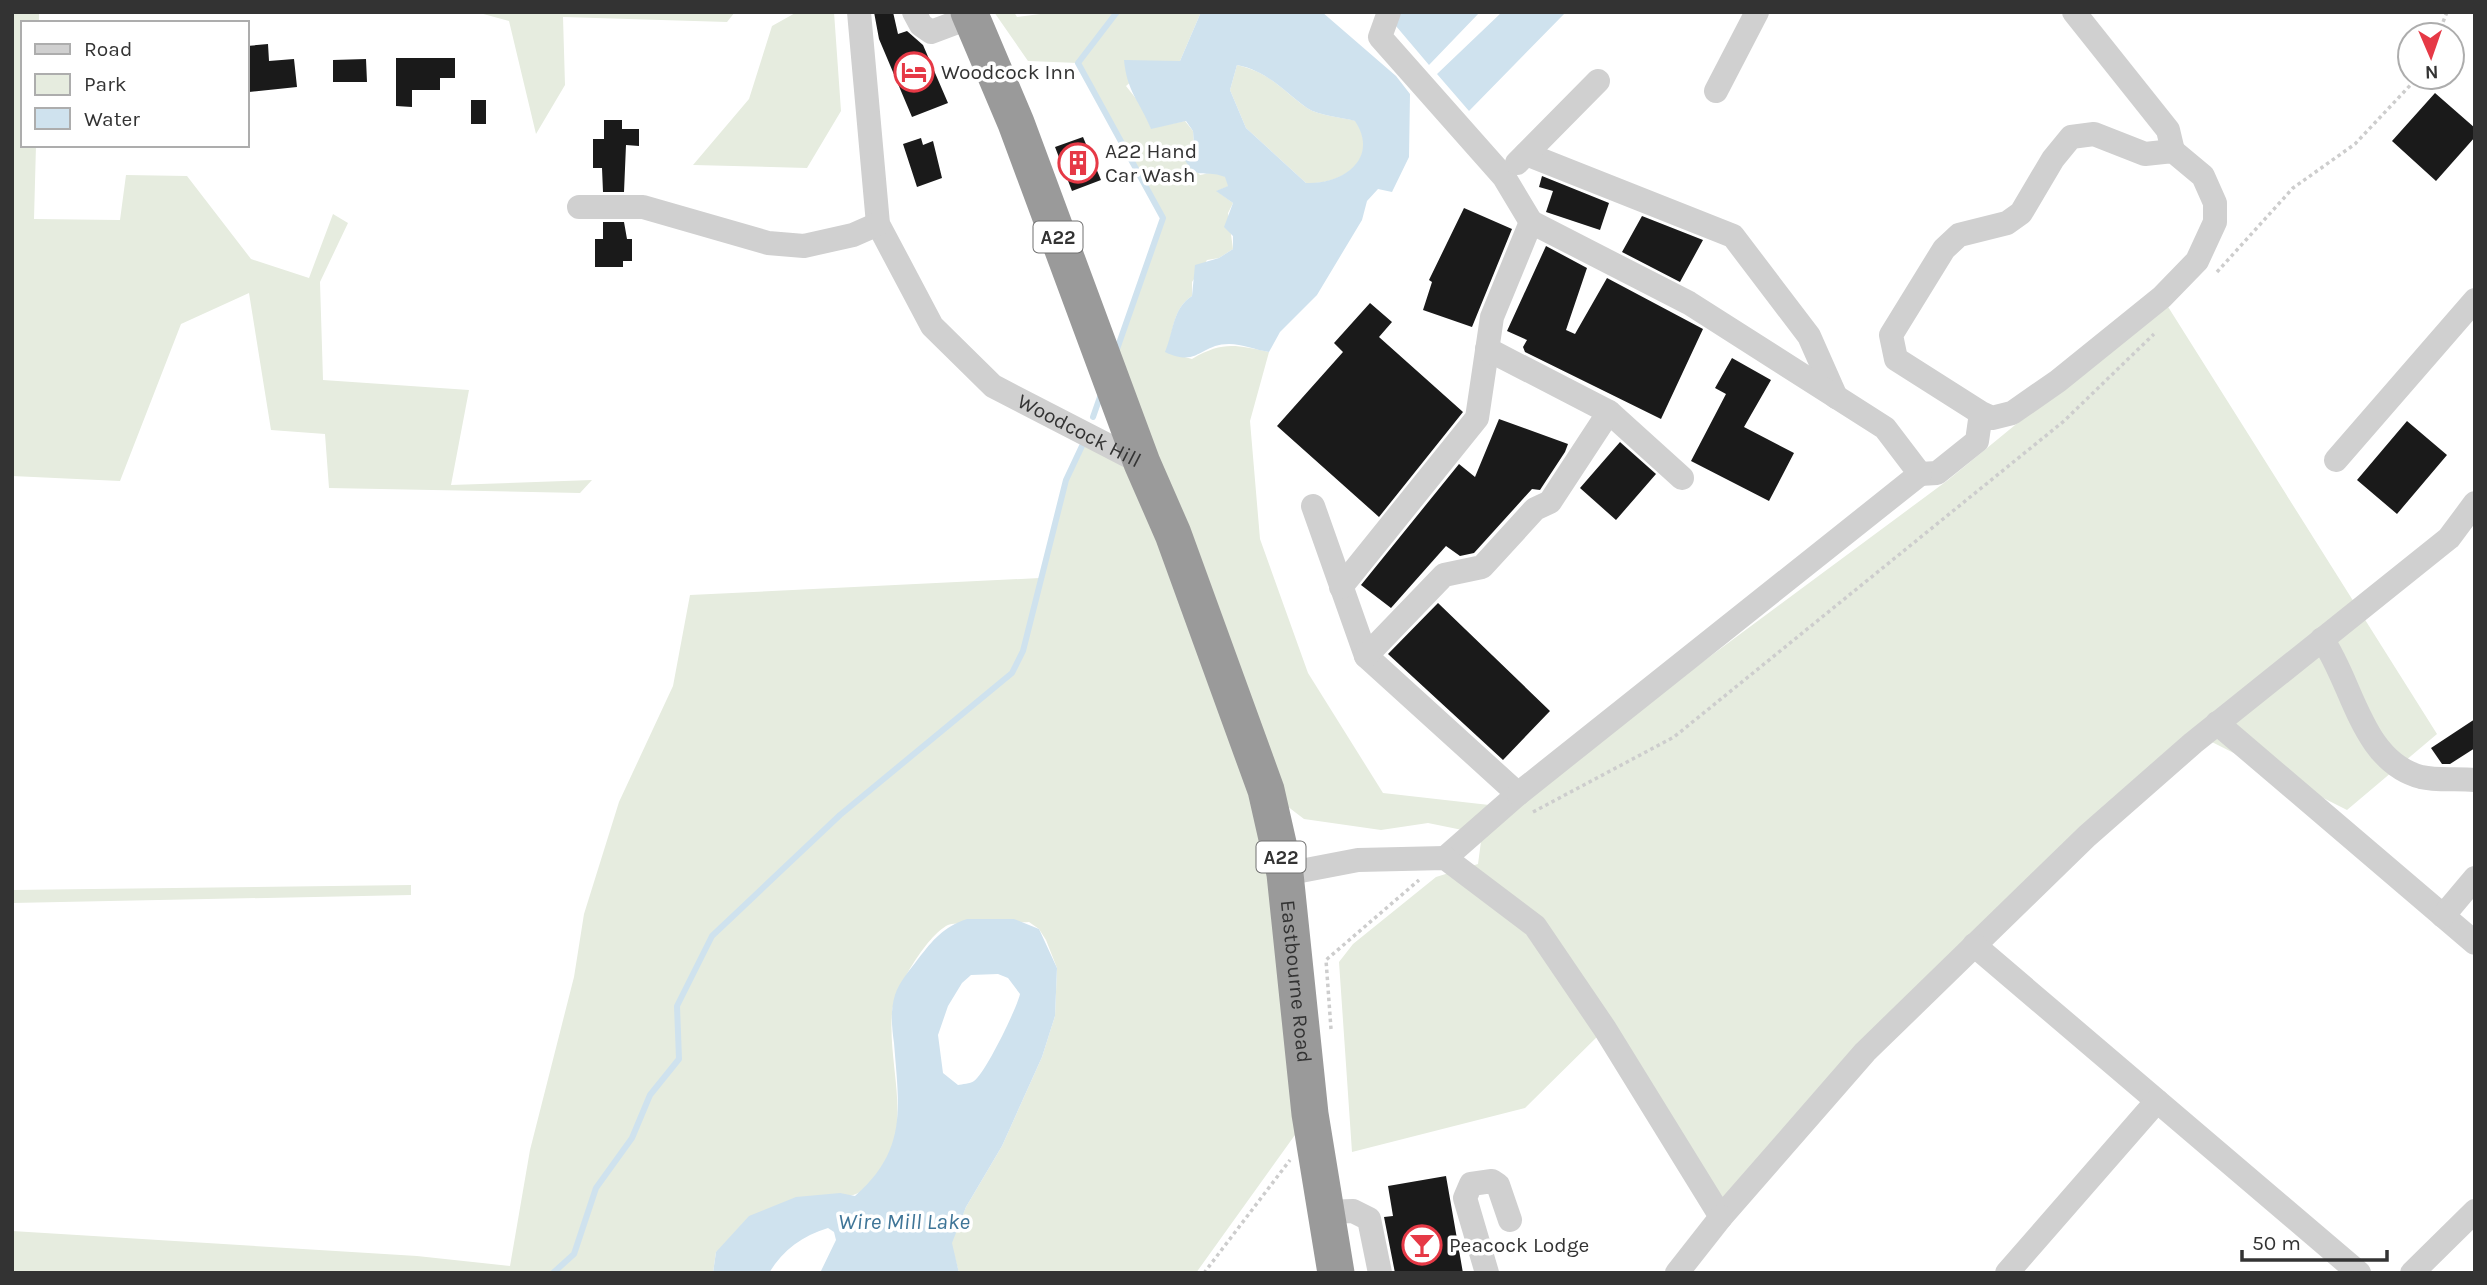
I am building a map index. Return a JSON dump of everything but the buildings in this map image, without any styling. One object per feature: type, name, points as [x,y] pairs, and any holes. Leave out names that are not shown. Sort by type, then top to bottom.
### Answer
[{"type":"highway","name":"Woodcock Hill","points":[[970,15],[1016,123],[1142,463]]},
{"type":"highway","name":"Eastbourne Road","points":[[1142,463],[1172,534],[1265,790],[1285,874],[1313,1131],[1336,1273]]},
{"type":"street","name":"Woodcock Hill","points":[[859,12],[878,224],[932,326],[993,386],[1142,463]]},
{"type":"street","points":[[914,12],[921,25],[931,33],[970,15]]},
{"type":"street","points":[[1389,12],[1380,37],[1504,177],[1531,222],[1689,303],[1885,428],[1920,474]]},
{"type":"street","points":[[1716,92],[1757,12]]},
{"type":"street","points":[[2074,12],[2168,130],[2173,151],[2203,176],[2215,203],[2215,222],[2197,261],[2162,297],[2058,381],[2012,414],[1992,418],[1981,413],[1896,359],[1891,334],[1944,248],[1959,235],[2007,223],[2021,213],[2053,159],[2071,137],[2094,134],[2145,154],[2173,151]]},
{"type":"street","points":[[1504,177],[1598,81]]},
{"type":"street","points":[[1526,154],[1733,236],[1809,336],[1836,397]]},
{"type":"street","points":[[579,207],[643,207],[768,243],[804,246],[853,235],[878,224]]},
{"type":"street","points":[[1341,587],[1477,418],[1492,317],[1531,222]]},
{"type":"street","points":[[2336,460],[2475,300]]},
{"type":"street","points":[[1487,349],[1609,412],[1682,478]]},
{"type":"street","points":[[1366,656],[1444,575],[1482,567],[1535,509],[1550,502],[1609,412]]},
{"type":"street","points":[[1285,874],[1358,860],[1445,858],[1524,804],[1920,474],[1937,473],[1977,441],[1981,413]]},
{"type":"street","points":[[1677,1273],[1721,1217],[1865,1052],[1974,944],[2087,836],[2217,723],[2449,538],[2475,503]]},
{"type":"street","points":[[1312,506],[1366,656],[1524,804]]},
{"type":"street","points":[[2322,639],[2333,655],[2367,732],[2380,749],[2405,770],[2421,777],[2475,780]]},
{"type":"street","points":[[2217,723],[2475,943]]},
{"type":"street","points":[[1445,858],[1535,926],[1605,1029],[1721,1217]]},
{"type":"street","points":[[2443,916],[2475,878]]},
{"type":"street","points":[[1974,944],[2359,1273]]},
{"type":"street","points":[[2007,1273],[2157,1101]]},
{"type":"street","points":[[1487,1273],[1465,1198],[1471,1184],[1492,1181],[1498,1185],[1510,1220]]},
{"type":"street","points":[[1324,1212],[1353,1211],[1369,1219],[1380,1273]]},
{"type":"street","points":[[2412,1273],[2475,1211]]},
{"type":"path","points":[[2212,277],[2293,188],[2355,144],[2405,91]]},
{"type":"path","points":[[1524,804],[1674,737],[2064,421],[2156,331]]},
{"type":"path","points":[[1342,946],[1445,858]]},
{"type":"path","points":[[1204,1273],[1313,1131]]},
{"type":"green space","points":[[12,12],[39,12],[39,21],[21,21],[21,147],[36,147],[34,219],[120,220],[126,175],[187,176],[251,259],[309,278],[333,214],[348,223],[320,282],[323,380],[469,390],[451,485],[592,480],[580,493],[329,488],[325,434],[271,430],[249,293],[181,324],[120,481],[12,476]]},
{"type":"green space","points":[[476,12],[735,12],[727,22],[563,17],[565,85],[536,134],[509,21]]},
{"type":"green space","points":[[797,12],[834,12],[841,111],[807,168],[693,165],[749,99],[772,26]]},
{"type":"green space","points":[[994,12],[1014,12],[1017,17],[1056,12],[1201,12],[1180,61],[1154,62],[1126,86],[1141,105],[1151,128],[1185,121],[1193,131],[1194,144],[1184,158],[1200,175],[1215,172],[1226,177],[1229,186],[1217,191],[1233,203],[1228,213],[1233,249],[1219,258],[1207,260],[1192,282],[1192,296],[1185,301],[1177,314],[1166,352],[1192,359],[1212,349],[1229,346],[1269,352],[1250,421],[1260,539],[1308,673],[1383,793],[1507,807],[1948,480],[2165,302],[2437,734],[2347,810],[2194,733],[1974,945],[1721,1217],[1605,1029],[1525,1108],[1352,1152],[1339,962],[1353,944],[1436,877],[1478,864],[1482,834],[1428,823],[1381,830],[1304,819],[1266,790],[1310,1114],[1196,1273],[959,1273],[951,1243],[966,1207],[1002,1146],[1042,1057],[1055,1016],[1057,968],[1046,940],[1039,929],[1029,922],[948,925],[921,951],[898,992],[892,1014],[897,1125],[893,1146],[884,1166],[869,1184],[856,1194],[716,1252],[713,1273],[12,1273],[12,1231],[417,1256],[510,1266],[530,1150],[574,977],[584,914],[619,802],[673,686],[690,595],[1040,578],[1066,480],[1082,446],[1141,462],[1112,362],[1163,218],[1078,63],[1028,61]]},
{"type":"green space","points":[[1237,65],[1259,72],[1312,111],[1356,121],[1362,135],[1363,147],[1354,167],[1332,180],[1306,183],[1246,128],[1230,90]]},
{"type":"green space","points":[[411,885],[411,895],[12,903],[12,890]]},
{"type":"water","points":[[1201,12],[1322,12],[1396,76],[1410,94],[1409,157],[1392,192],[1378,189],[1367,201],[1362,220],[1317,295],[1280,332],[1269,352],[1229,344],[1185,358],[1165,352],[1177,314],[1185,301],[1192,296],[1195,265],[1219,258],[1233,249],[1233,236],[1224,227],[1233,203],[1216,191],[1228,186],[1225,177],[1197,173],[1188,166],[1184,158],[1194,144],[1193,131],[1186,121],[1151,129],[1131,88],[1124,60],[1180,61]],"holes":[[[1237,65],[1275,82],[1312,111],[1355,121],[1362,135],[1363,147],[1360,158],[1353,167],[1332,180],[1306,183],[1246,128],[1230,90]]]},
{"type":"water","points":[[1397,12],[1480,12],[1429,65],[1390,19]]},
{"type":"water","points":[[1502,12],[1566,12],[1469,111],[1437,74]]},
{"type":"water","name":"Wire Mill Lake","points":[[967,919],[1014,919],[1039,929],[1057,968],[1055,1016],[1042,1057],[1002,1146],[966,1207],[952,1243],[959,1273],[820,1273],[836,1240],[834,1232],[828,1228],[794,1245],[780,1257],[769,1273],[713,1273],[716,1252],[749,1216],[796,1197],[840,1193],[855,1196],[884,1162],[892,1144],[898,1107],[892,1019],[895,995],[905,976],[929,946],[945,930]],"holes":[[[998,974],[1008,978],[1020,994],[1007,1026],[979,1076],[972,1082],[958,1085],[943,1073],[938,1035],[948,1006],[962,983],[971,975]]]},
{"type":"waterway","points":[[1116,352],[1163,218],[1078,63],[1117,12]]},
{"type":"waterway","points":[[1093,417],[1100,397]]},
{"type":"waterway","points":[[553,1273],[574,1254],[596,1188],[632,1138],[650,1095],[679,1059],[677,1006],[712,936],[840,815],[1012,673],[1023,651],[1066,480],[1082,446]]},
{"type":"place","name":"Woodcock Inn","points":[[914,72]]},
{"type":"place","name":"A22 Hand Car Wash","points":[[1078,163]]},
{"type":"place","name":"Peacock Lodge","points":[[1422,1245]]}]
